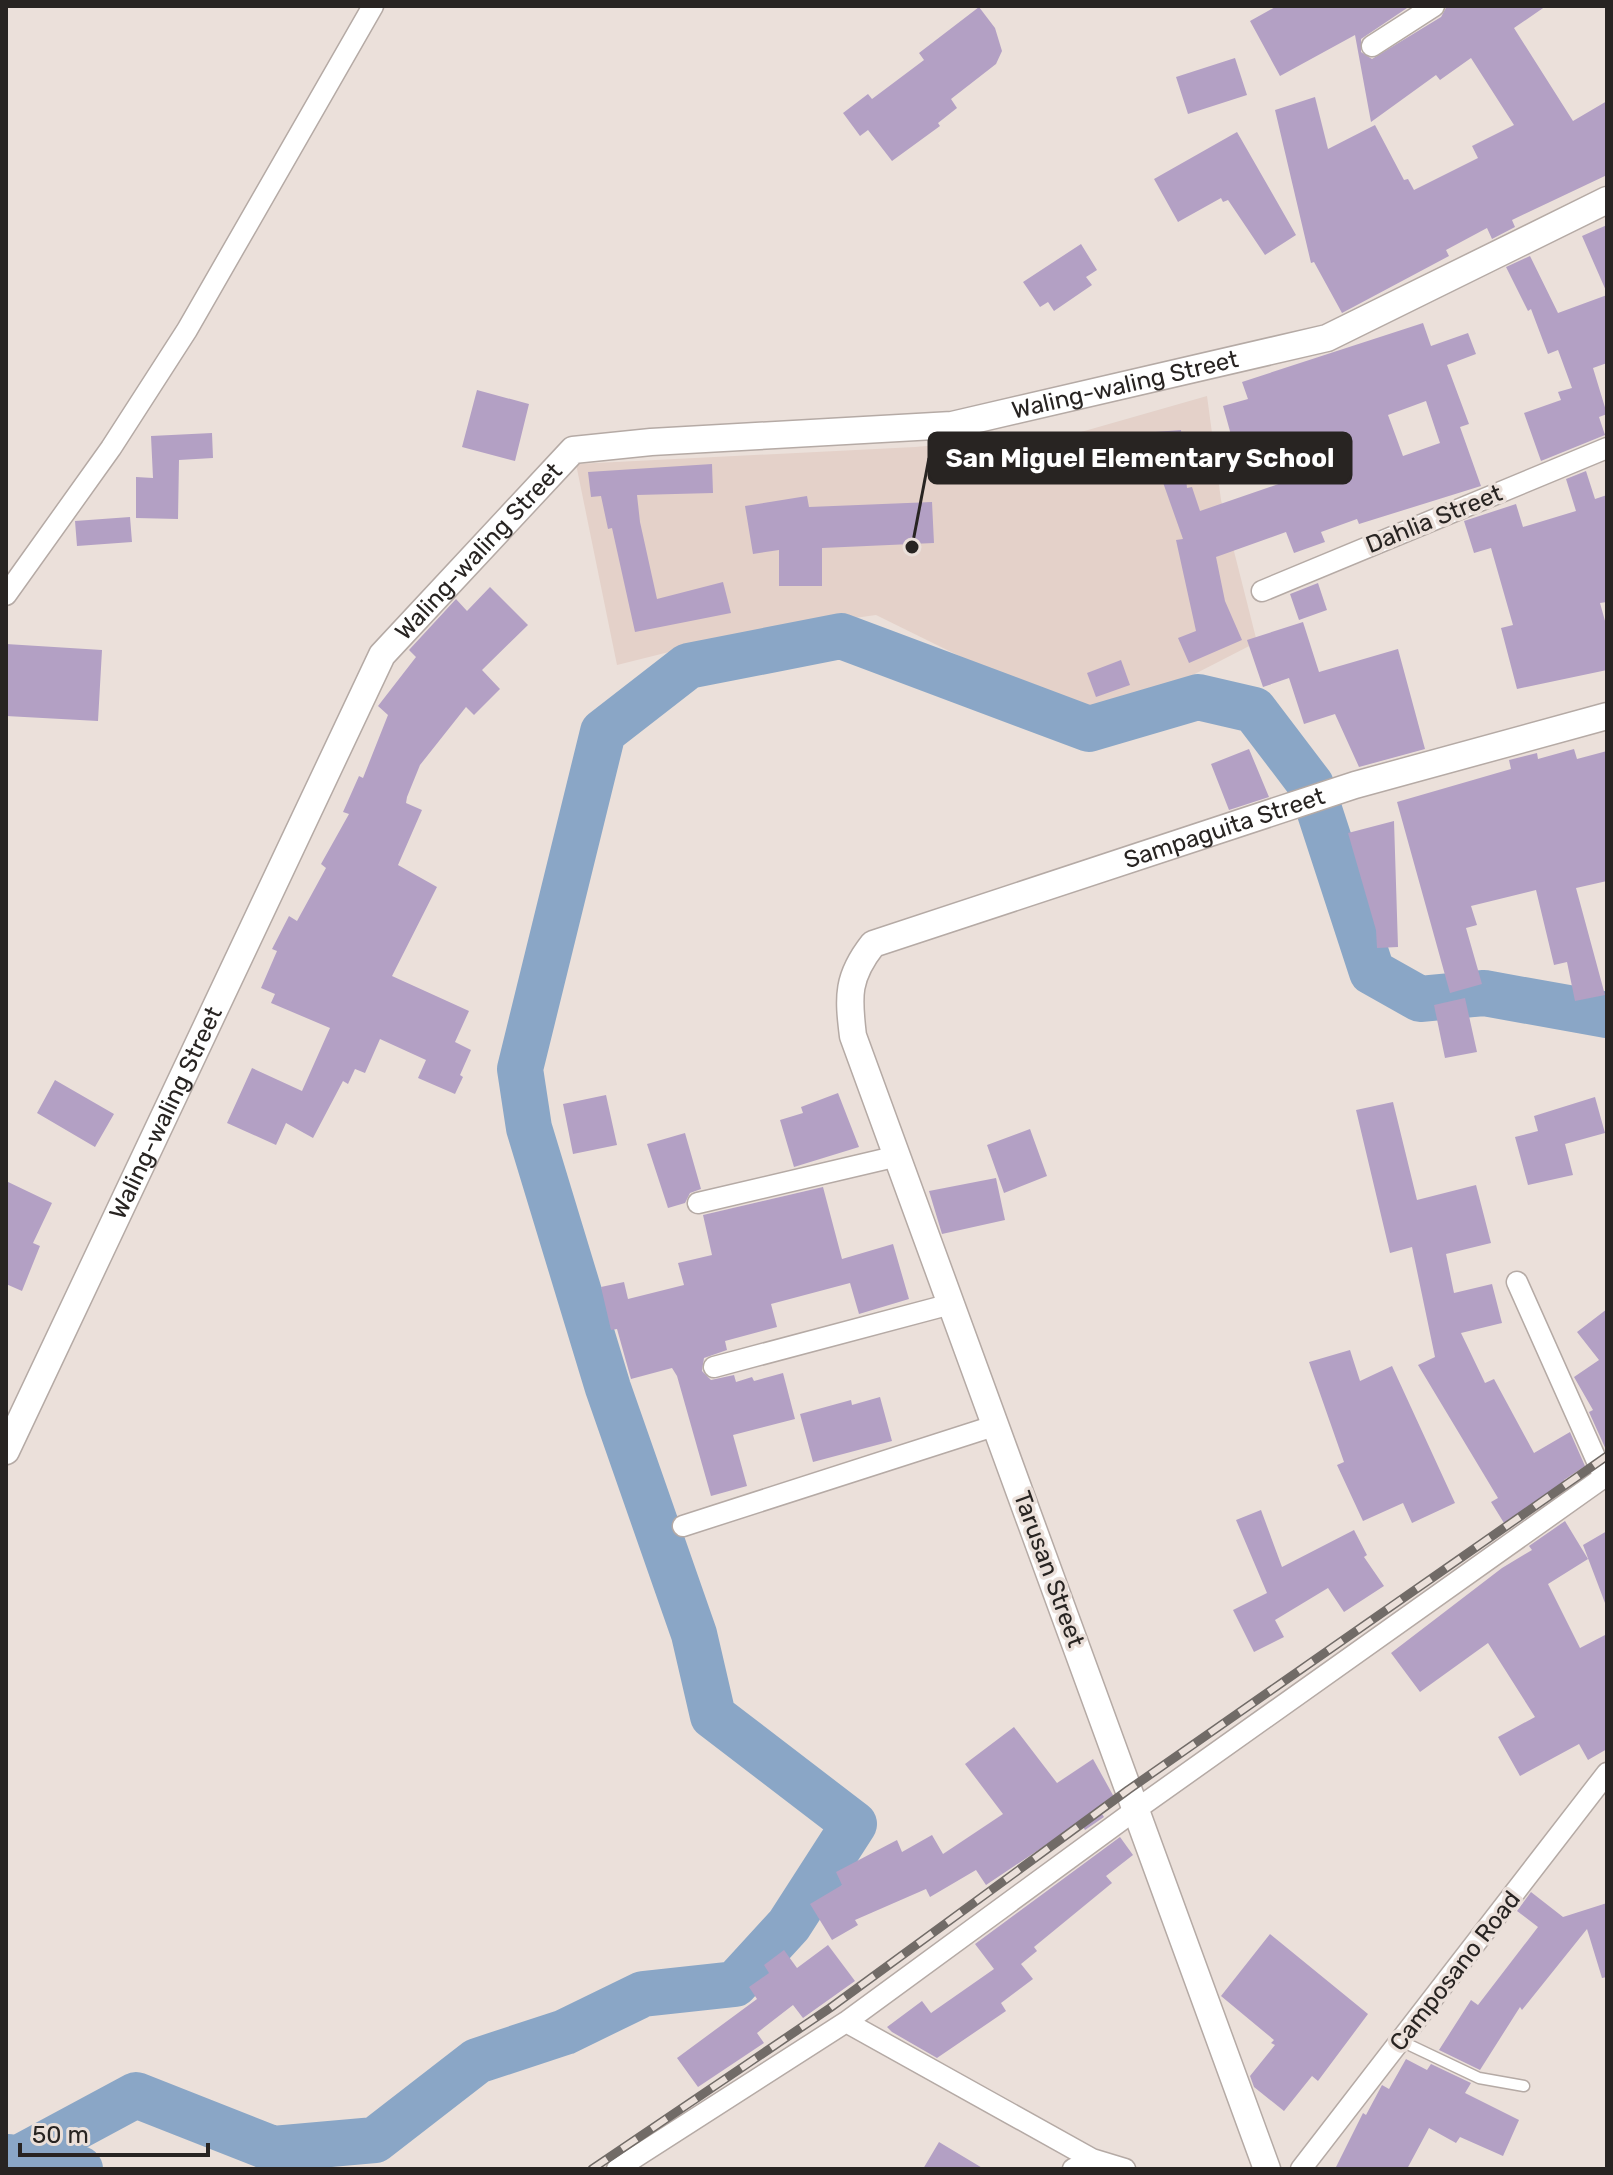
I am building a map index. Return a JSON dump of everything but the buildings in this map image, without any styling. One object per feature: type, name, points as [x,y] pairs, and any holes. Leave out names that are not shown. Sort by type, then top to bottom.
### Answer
[{"type":"street","points":[[6,595],[111,448],[187,330],[373,6]]},
{"type":"street","points":[[1372,46],[1434,6]]},
{"type":"street","name":"Waling-waling Street","points":[[6,1451],[382,655],[573,450],[651,442],[952,425],[1327,338],[1607,200]]},
{"type":"street","name":"Dahlia Street","points":[[1262,591],[1607,448]]},
{"type":"street","name":"Sampaguita Street","points":[[856,966],[873,944],[1317,797],[1607,716]]},
{"type":"street","name":"Tarusan Street","points":[[856,966],[849,998],[853,1036],[1267,2169]]},
{"type":"street","points":[[698,1203],[898,1156]]},
{"type":"street","points":[[617,2169],[846,2022],[1134,1811],[1606,1476],[1517,1282]]},
{"type":"street","points":[[714,1367],[951,1304]]},
{"type":"street","points":[[683,1526],[997,1425]]},
{"type":"street","name":"Camposano Road","points":[[1301,2169],[1607,1773]]},
{"type":"street","points":[[846,2022],[1092,2159],[1125,2169]]},
{"type":"street","points":[[1073,2169],[1092,2159]]},
{"type":"lane","points":[[1401,2041],[1479,2078],[1524,2086]]},
{"type":"shaded area","points":[[1207,396],[1221,500],[1257,642],[1150,697],[1075,708],[1010,681],[876,615],[741,634],[617,665],[576,464],[915,447],[1081,432]]},
{"type":"waterway","points":[[17,2159],[136,2095],[273,2149],[375,2140],[477,2061],[565,2032],[643,1994],[735,1984],[789,1925],[854,1824],[713,1716],[694,1634],[608,1388],[529,1128],[520,1069],[603,732],[688,666],[841,636],[1089,729],[1198,697],[1254,710],[1311,785],[1372,972],[1420,999],[1484,993],[1607,1015]]},
{"type":"waterway","points":[[8,2157],[80,2169]]},
{"type":"railway","points":[[592,2169],[830,2008],[1128,1790],[1607,1456]]},
{"type":"place","name":"San Miguel Elementary School","points":[[912,547]]}]
